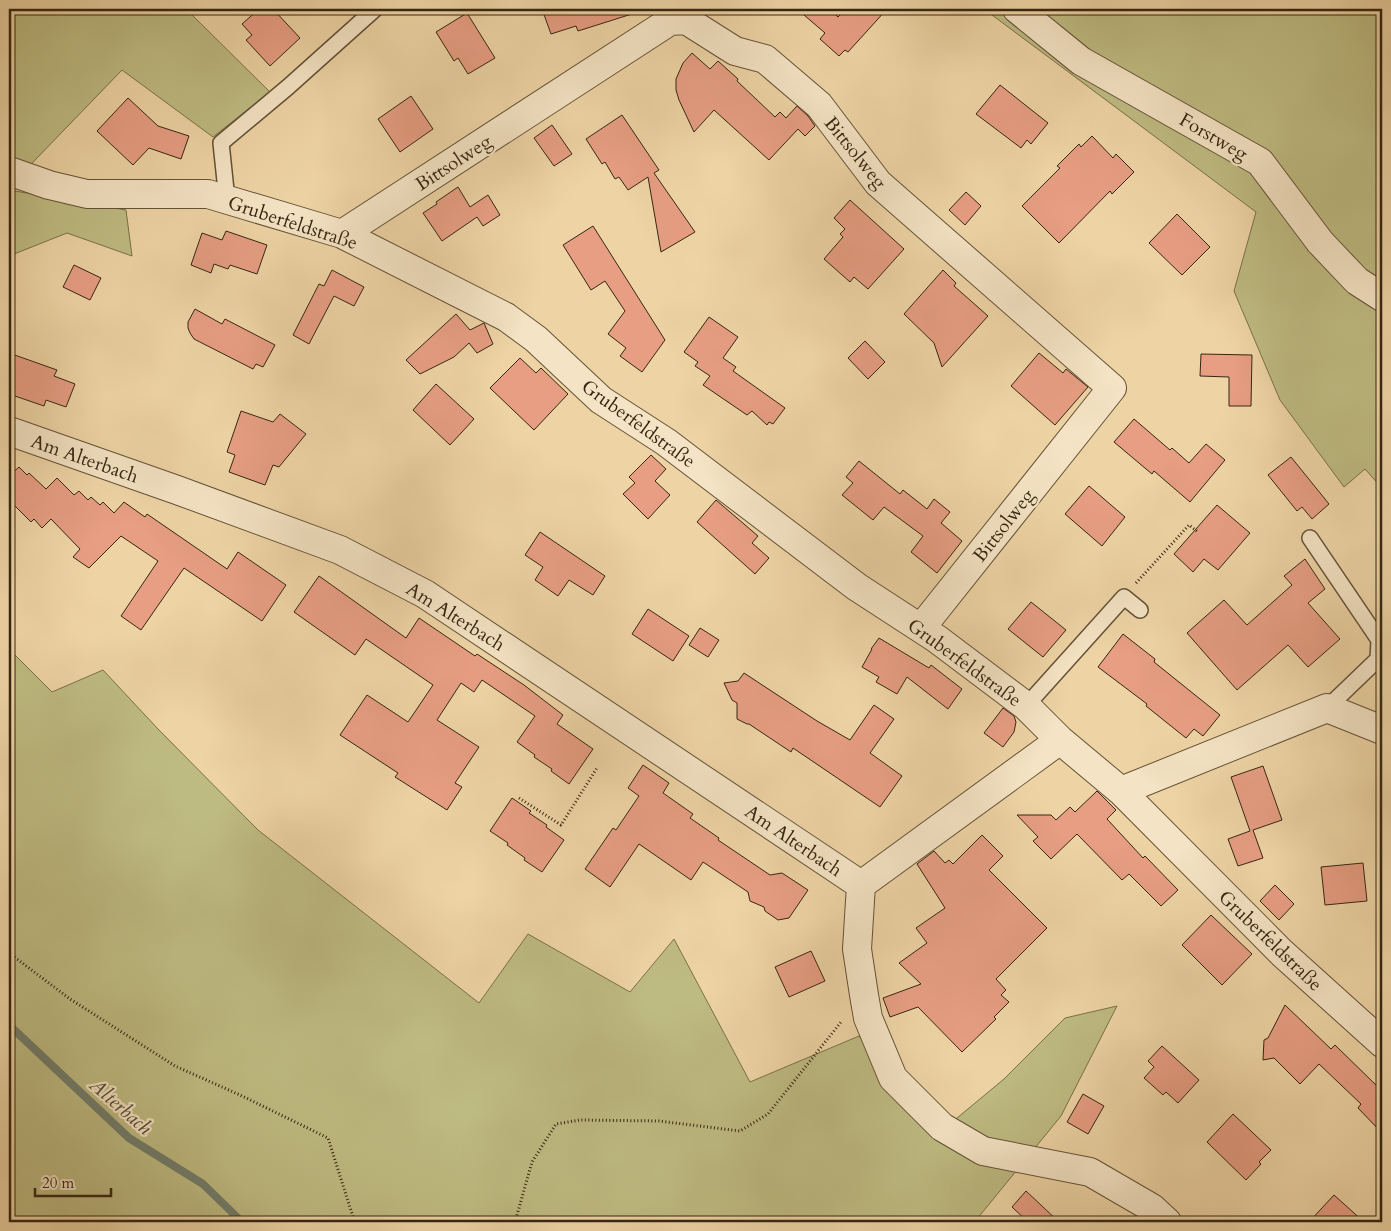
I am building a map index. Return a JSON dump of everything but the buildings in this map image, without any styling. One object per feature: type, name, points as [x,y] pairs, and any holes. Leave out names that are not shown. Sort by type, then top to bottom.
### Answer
[{"type":"street","name":"Forstweg","points":[[1016,9],[1081,61],[1260,162],[1320,242],[1357,281],[1382,297]]},
{"type":"street","name":"Bittsolweg","points":[[342,234],[670,21],[686,20],[735,51],[765,59],[819,105],[878,183],[1112,388],[921,628]]},
{"type":"street","name":"Gruberfeldstraße","points":[[9,171],[49,185],[87,194],[208,194],[342,234],[506,317],[536,339],[601,400],[666,442],[857,587],[921,628],[1026,706],[1060,740],[1120,791],[1282,953],[1382,1043]]},
{"type":"street","name":"Am Alterbach","points":[[9,431],[340,550],[425,594],[861,885]]},
{"type":"street","points":[[1120,791],[1327,708],[1382,730]]},
{"type":"street","name":"Am Alterbach","points":[[861,885],[1060,740]]},
{"type":"street","name":"Am Alterbach","points":[[861,885],[857,949],[864,995],[868,1018],[892,1078],[942,1127],[983,1151],[1090,1172],[1152,1208],[1167,1222]]},
{"type":"lane","points":[[227,200],[221,143],[288,87],[375,9]]},
{"type":"lane","points":[[1310,538],[1379,640],[1378,659],[1327,708]]},
{"type":"lane","points":[[1026,706],[1124,597],[1140,610]]},
{"type":"path","points":[[1124,597],[1189,526],[1198,532]]},
{"type":"path","points":[[520,798],[561,825],[598,768]]},
{"type":"path","points":[[9,953],[70,1000],[175,1066],[328,1138],[356,1222]]},
{"type":"path","points":[[515,1222],[532,1162],[556,1124],[580,1120],[659,1121],[740,1131],[768,1114],[864,995]]},
{"type":"shaded area","points":[[9,9],[189,9],[188,11],[270,92],[213,137],[122,70],[9,187]]},
{"type":"shaded area","points":[[984,9],[1382,9],[1382,488],[1365,469],[1344,487],[1280,400],[1234,291],[1256,212]]},
{"type":"shaded area","points":[[9,190],[126,210],[132,256],[67,233],[9,256]]},
{"type":"shaded area","points":[[9,649],[52,692],[103,670],[158,729],[258,830],[479,1003],[528,934],[630,992],[674,939],[750,1082],[859,1036],[931,1129],[951,1123],[1004,1079],[1065,1018],[1117,1006],[1061,1116],[977,1219],[980,1222],[9,1222]]},
{"type":"waterway","name":"Alterbach","points":[[9,1025],[129,1138],[203,1184],[242,1222]]}]
